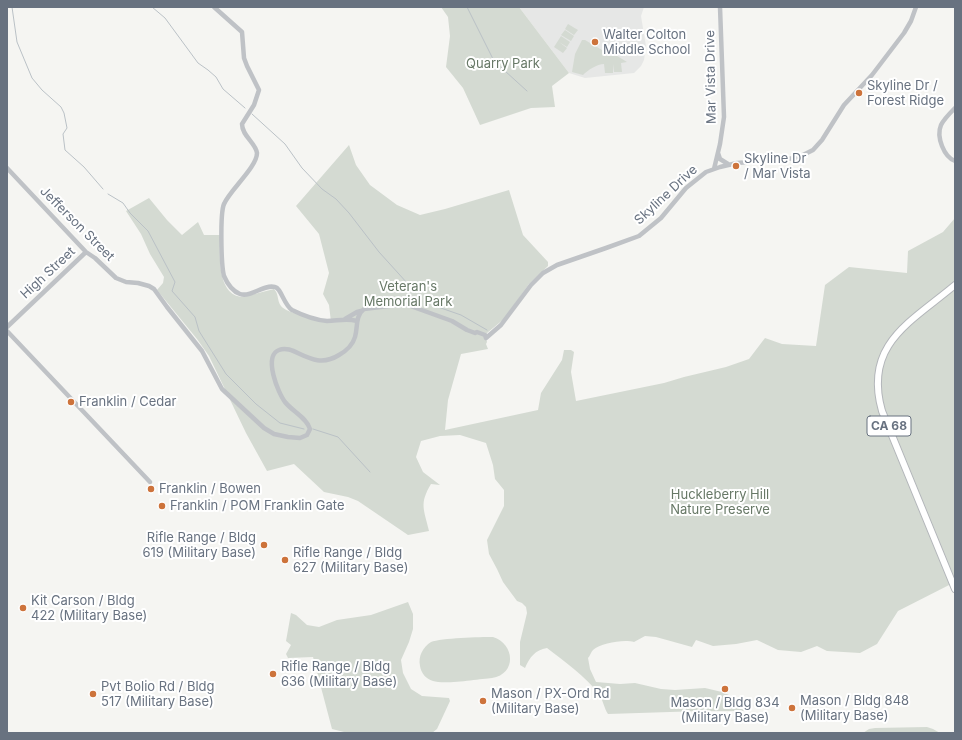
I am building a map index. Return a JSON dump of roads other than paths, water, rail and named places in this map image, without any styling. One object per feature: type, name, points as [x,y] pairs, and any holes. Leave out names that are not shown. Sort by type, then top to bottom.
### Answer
[{"type":"main road","name":"CA 68","points":[[955,285],[896,335],[884,353],[880,364],[878,397],[882,411],[955,589]]},
{"type":"street","points":[[214,7],[242,32],[244,58],[259,90],[254,105],[242,124],[243,130],[256,150],[257,155],[251,167],[228,198],[223,208],[223,268],[225,277],[230,287],[238,293],[246,294],[270,287],[276,287],[285,303],[293,310],[319,320],[331,321],[346,319],[357,321]]},
{"type":"street","name":"Mar Vista Drive","points":[[714,169],[724,117],[720,7]]},
{"type":"street","name":"Skyline Drive","points":[[346,319],[367,308],[405,304],[452,321],[467,330],[481,333],[485,335],[486,338],[501,325],[531,285],[543,273],[557,265],[639,236],[661,218],[686,188],[706,172],[730,164],[763,160],[792,159],[803,156],[813,150],[822,140],[844,105],[872,75],[904,33],[911,21],[916,7]]},
{"type":"street","points":[[955,108],[941,124],[940,134],[944,152],[949,158],[955,161]]},
{"type":"street","points":[[718,153],[722,161],[730,164]]},
{"type":"street","points":[[706,172],[718,153]]},
{"type":"street","name":"Jefferson Street","points":[[7,168],[86,252],[95,258],[116,278],[126,282],[149,286],[156,292],[202,351],[222,389],[270,432],[282,436],[303,437],[308,434],[310,429],[308,424],[288,406],[280,393],[272,368],[274,354],[279,350],[284,349],[312,360],[332,358],[344,352],[355,337],[356,328]]},
{"type":"street","name":"High Street","points":[[7,326],[86,252]]},
{"type":"street","points":[[356,328],[361,311]]},
{"type":"street","points":[[346,319],[356,328]]},
{"type":"street","points":[[7,331],[150,482]]},
{"type":"waterway","points":[[12,7],[17,42],[32,78],[42,90],[61,107],[64,113],[67,128],[63,134],[65,150],[84,167],[103,189]]},
{"type":"waterway","points":[[152,7],[165,18],[198,63],[216,77],[223,89],[245,108]]},
{"type":"waterway","points":[[467,7],[494,61],[527,91]]},
{"type":"waterway","points":[[252,114],[285,144],[302,168],[322,189],[336,199],[349,213],[379,252],[408,284]]},
{"type":"waterway","points":[[108,194],[123,203],[130,213],[148,231],[175,282],[172,291],[195,317],[199,331],[226,374],[256,404],[280,423],[304,429]]},
{"type":"waterway","points":[[424,299],[438,307],[461,315],[487,330]]},
{"type":"waterway","points":[[313,429],[338,437],[370,472]]},
{"type":"place","name":"Walter Colton Middle School","points":[[595,42]]},
{"type":"place","name":"Skyline Dr / Forest Ridge","points":[[859,93]]},
{"type":"place","name":"Skyline Dr / Mar Vista","points":[[736,166]]},
{"type":"place","name":"Franklin / Cedar","points":[[71,402]]},
{"type":"place","name":"Franklin / Bowen","points":[[151,489]]},
{"type":"place","name":"Franklin / POM Franklin Gate","points":[[162,506]]},
{"type":"place","name":"Rifle Range / Bldg 619 (Military Base)","points":[[264,545]]},
{"type":"place","name":"Rifle Range / Bldg 627 (Military Base)","points":[[285,560]]},
{"type":"place","name":"Kit Carson / Bldg 422 (Military Base)","points":[[23,608]]},
{"type":"place","name":"Rifle Range / Bldg 636 (Military Base)","points":[[273,674]]},
{"type":"place","name":"Mason / Bldg 834 (Military Base)","points":[[725,689]]},
{"type":"place","name":"Pvt Bolio Rd / Bldg 517 (Military Base)","points":[[93,694]]},
{"type":"place","name":"Mason / PX-Ord Rd (Military Base)","points":[[483,701]]},
{"type":"place","name":"Mason / Bldg 848 (Military Base)","points":[[792,708]]},
{"type":"park label","name":"Quarry Park","points":[[503,64]]},
{"type":"park label","name":"Veteran's Memorial Park","points":[[408,294]]},
{"type":"park label","name":"Huckleberry Hill Nature Preserve","points":[[720,502]]}]
